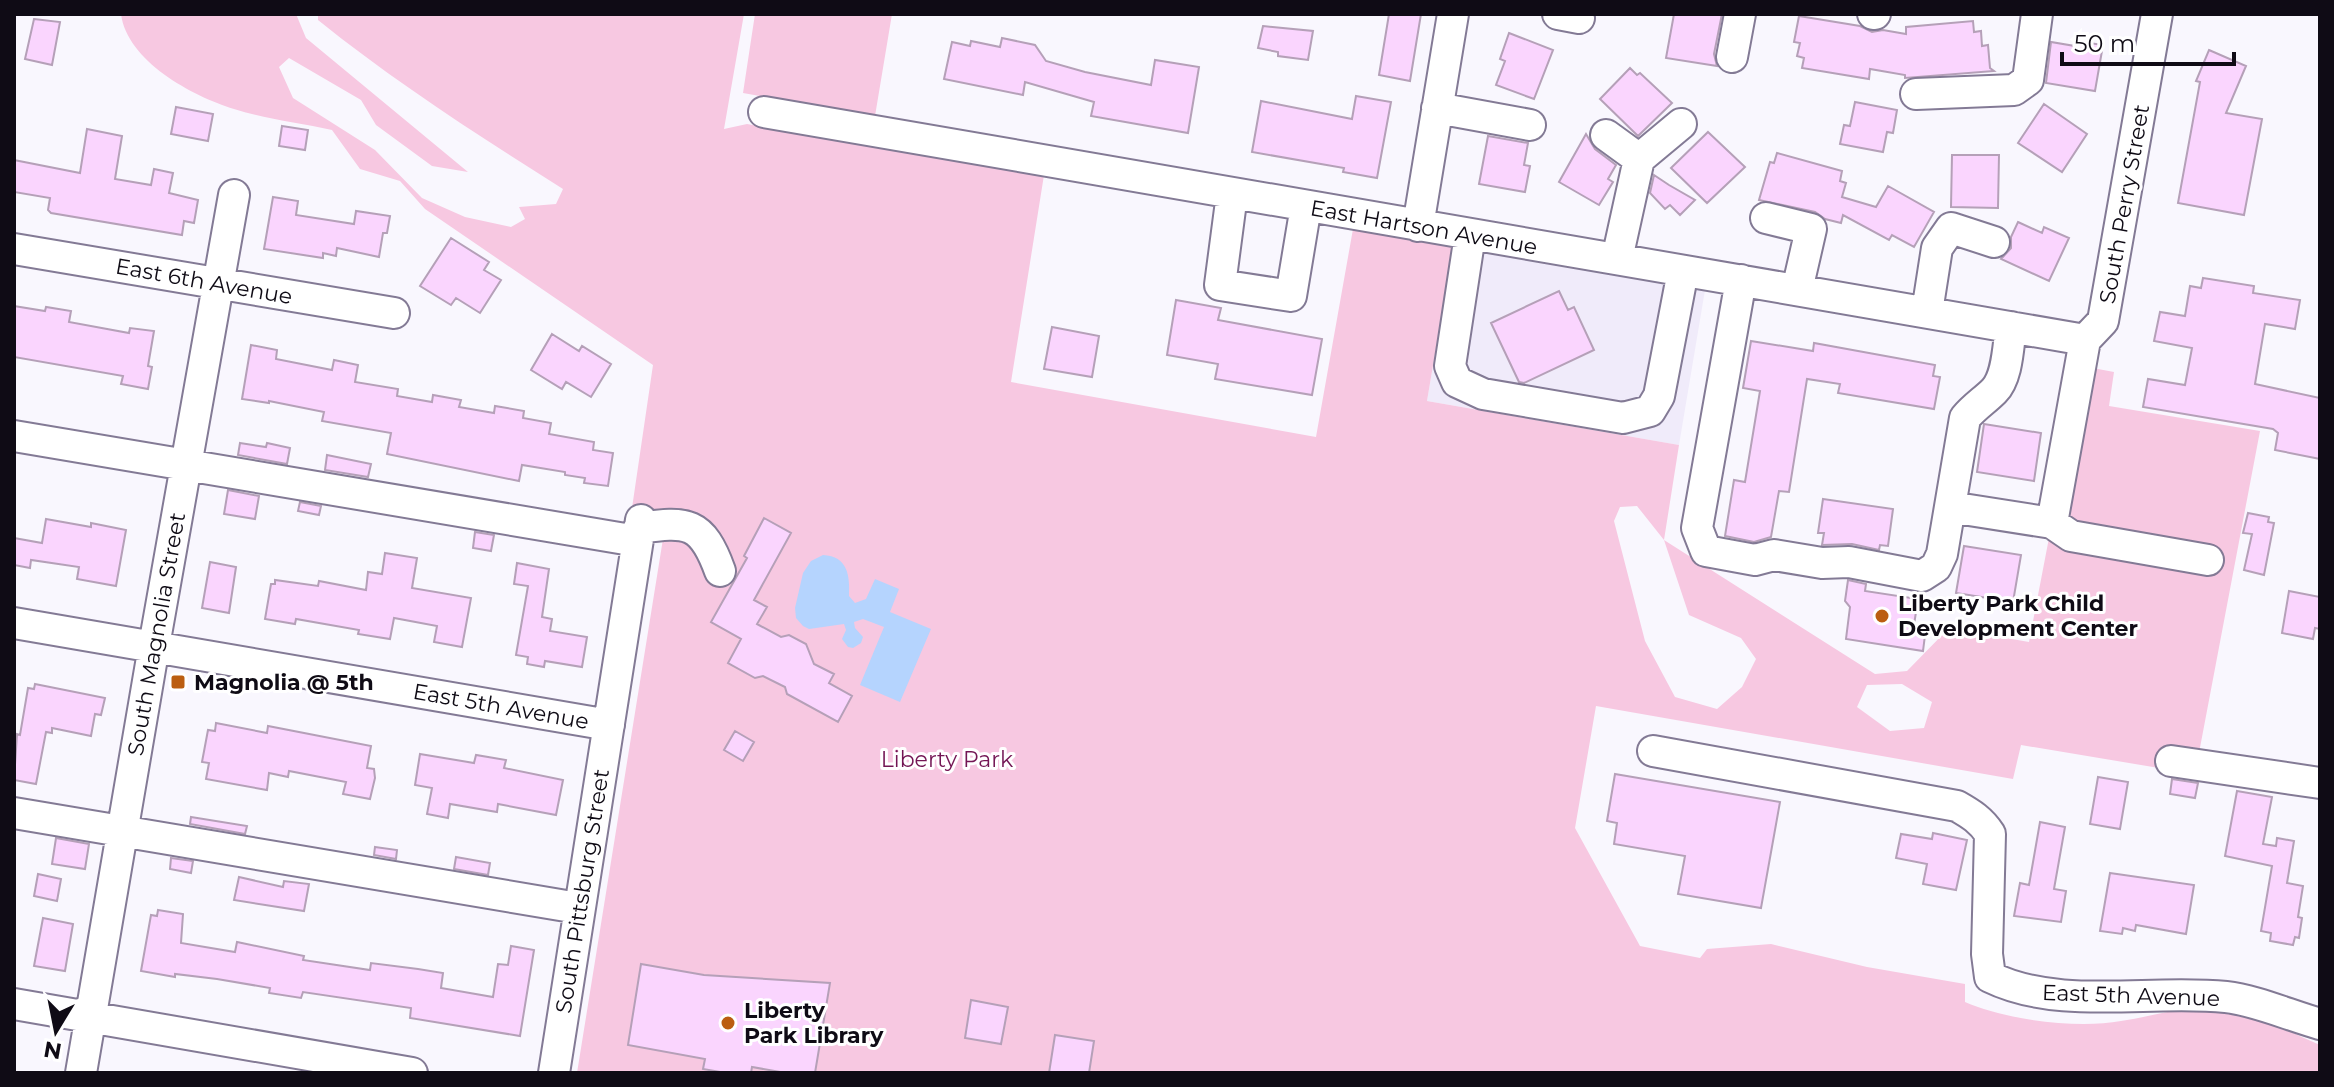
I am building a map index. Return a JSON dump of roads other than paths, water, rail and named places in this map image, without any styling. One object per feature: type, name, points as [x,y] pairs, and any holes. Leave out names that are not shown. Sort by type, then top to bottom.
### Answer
[{"type":"street","points":[[1418,226],[1453,14]]},
{"type":"street","points":[[1732,57],[1740,14]]},
{"type":"street","points":[[1916,94],[2014,90],[2028,80],[2037,14]]},
{"type":"street","name":"South Perry Street","points":[[2085,340],[2103,321],[2157,14]]},
{"type":"street","points":[[1437,108],[1530,125]]},
{"type":"street","name":"East Hartson Avenue","points":[[764,112],[2085,340]]},
{"type":"street","points":[[1617,259],[1639,159],[1681,124]]},
{"type":"street","points":[[1606,135],[1639,159]]},
{"type":"street","points":[[1232,194],[1220,285],[1291,296],[1306,206]]},
{"type":"street","name":"South Magnolia Street","points":[[81,1073],[234,195]]},
{"type":"street","points":[[1766,218],[1811,229],[1797,290]]},
{"type":"street","points":[[1927,312],[1937,248],[1951,228],[1994,242]]},
{"type":"street","points":[[1470,235],[1450,366],[1457,382],[1483,394],[1623,418],[1650,411],[1659,396],[1683,271]]},
{"type":"street","name":"East 6th Avenue","points":[[14,249],[394,313]]},
{"type":"street","points":[[1741,280],[1697,528],[1706,551],[1755,560],[1774,555],[1822,563],[1849,562],[1922,576],[1936,567],[1942,554],[1965,418],[1975,405],[1997,389],[2003,375],[2011,327]]},
{"type":"street","points":[[2052,523],[2085,340]]},
{"type":"street","points":[[14,436],[186,466],[639,530],[684,524],[698,531],[713,551],[720,571]]},
{"type":"street","points":[[1950,507],[2052,523],[2071,536],[2208,560]]},
{"type":"street","name":"South Pittsburg Street","points":[[554,1073],[639,530]]},
{"type":"street","name":"East 5th Avenue","points":[[14,623],[609,725]]},
{"type":"street","name":"East 5th Avenue","points":[[1653,751],[1957,806],[1971,813],[1990,834],[1987,954],[1990,977],[2015,989],[2065,997],[2229,997],[2320,1024]]},
{"type":"street","points":[[2171,761],[2320,783]]},
{"type":"street","points":[[14,813],[578,908]]},
{"type":"street","points":[[14,1004],[412,1073]]},
{"type":"water","points":[[823,555],[838,559],[846,568],[849,596],[855,603],[866,599],[875,579],[899,589],[890,612],[931,629],[900,702],[860,685],[884,627],[863,619],[854,622],[863,637],[861,643],[853,648],[842,639],[846,630],[844,624],[809,629],[796,618],[795,608],[803,573],[811,561]]},
{"type":"place","name":"Liberty Park Child Development Center","points":[[1882,616]]},
{"type":"place","name":"Magnolia @ 5th","points":[[178,682]]},
{"type":"place","name":"Liberty Park Library","points":[[728,1023]]},
{"type":"park label","name":"Liberty Park","points":[[947,759]]}]
